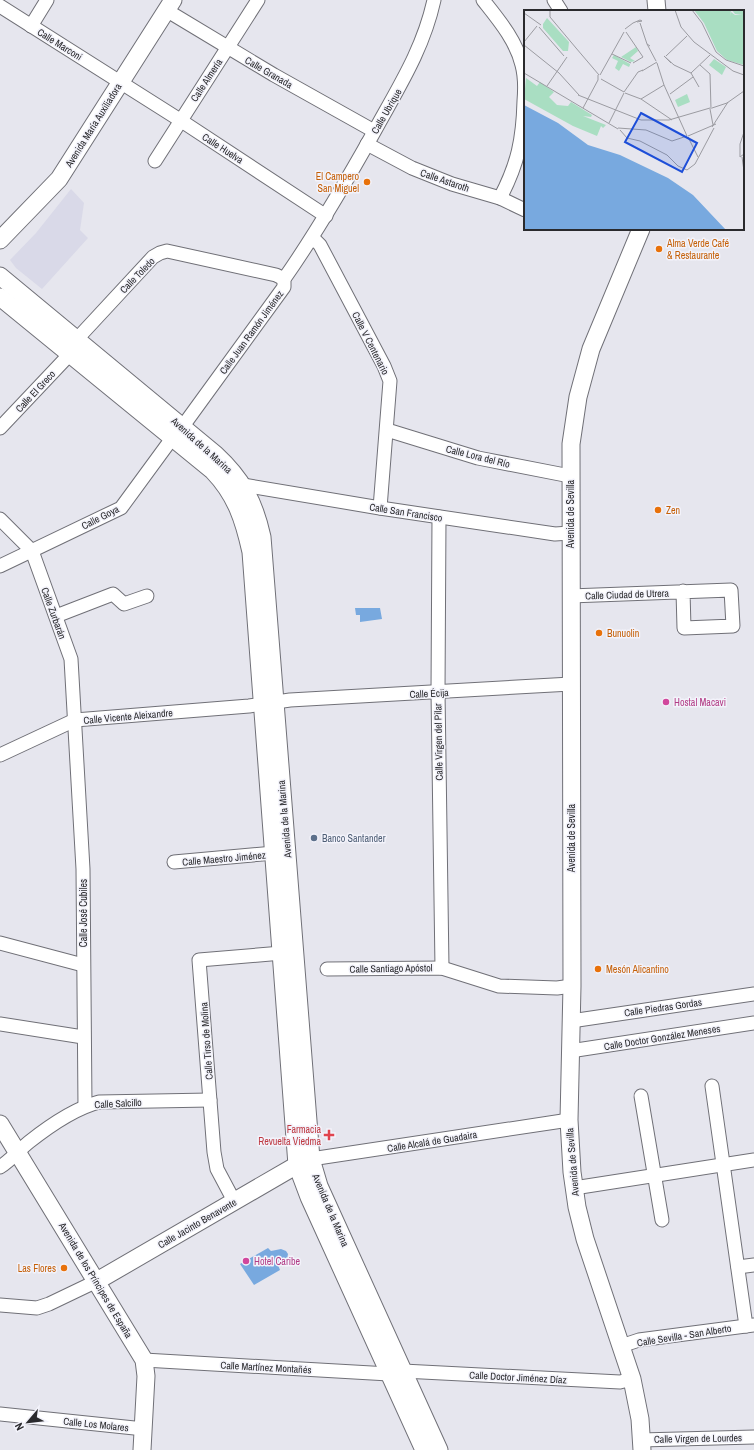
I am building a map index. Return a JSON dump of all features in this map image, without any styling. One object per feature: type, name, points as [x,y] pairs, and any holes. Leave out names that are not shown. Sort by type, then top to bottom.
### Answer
[{"type":"street","points":[[31,26],[47,0]]},
{"type":"street","name":"Calle Almería","points":[[155,161],[258,0]]},
{"type":"street","name":"Calle Ubrique","points":[[326,216],[399,90],[420,44],[430,17],[434,0]]},
{"type":"street","points":[[483,0],[513,43],[522,65],[524,79]]},
{"type":"street","points":[[554,0],[560,10]]},
{"type":"street","points":[[656,0],[657,10]]},
{"type":"street","name":"Calle Granada","points":[[170,5],[227,47],[374,131]]},
{"type":"street","name":"Avenida María Auxiliadora","points":[[0,240],[59,179],[120,81],[170,5]]},
{"type":"street","name":"Calle Marconi","points":[[0,6],[120,81]]},
{"type":"street","name":"Calle Huelva","points":[[120,81],[326,216]]},
{"type":"street","points":[[500,198],[511,178],[518,158],[524,123]]},
{"type":"street","name":"Calle Astaroth","points":[[367,144],[412,168],[452,184],[500,198],[524,210]]},
{"type":"street","name":"Calle Juan Ramón Jiménez","points":[[178,432],[284,287],[284,279],[313,238],[326,216]]},
{"type":"street","name":"Avenida de Sevilla","points":[[641,230],[604,315],[585,367],[574,415],[571,444],[570,596],[572,986],[569,1120],[574,1188],[585,1239],[632,1379],[640,1419],[642,1445]]},
{"type":"street","name":"Calle V Centenario","points":[[313,238],[320,245],[390,380],[380,508]]},
{"type":"street","name":"Calle Toledo","points":[[73,346],[153,257],[160,253],[167,251],[276,275],[284,279]]},
{"type":"street","name":"Avenida de la Marina","points":[[0,276],[73,346],[178,432],[230,468],[243,484],[254,509],[262,537],[274,853],[282,953],[309,1197],[396,1373],[440,1450]]},
{"type":"street","name":"Avenida de la Marina","points":[[0,298],[73,346]]},
{"type":"street","name":"Calle El Greco","points":[[0,428],[73,346]]},
{"type":"street","name":"Calle Lora del Río","points":[[386,430],[478,458],[570,476]]},
{"type":"street","name":"Avenida de la Marina","points":[[178,432],[226,485],[245,524],[251,552],[269,703],[304,1162]]},
{"type":"street","name":"Calle Goya","points":[[0,566],[121,508],[178,432]]},
{"type":"street","name":"Calle San Francisco","points":[[243,484],[438,517],[555,534],[570,534]]},
{"type":"street","name":"Calle Virgen del Pilar","points":[[438,517],[438,692],[442,968]]},
{"type":"street","name":"Calle Zurbarán","points":[[0,520],[32,550],[71,659],[75,720]]},
{"type":"street","name":"Calle Ciudad de Utrera","points":[[570,596],[683,591],[731,590],[733,626],[684,628],[683,591]]},
{"type":"street","points":[[56,616],[113,594],[124,604],[147,596]]},
{"type":"street","name":"Calle Écija","points":[[269,703],[571,684]]},
{"type":"street","name":"Calle Vicente Aleixandre","points":[[0,755],[75,720],[269,703]]},
{"type":"street","name":"Calle José Cubiles","points":[[75,720],[82,868],[85,1106]]},
{"type":"street","name":"Calle Maestro Jiménez","points":[[174,862],[274,853]]},
{"type":"street","points":[[0,943],[83,965]]},
{"type":"street","name":"Calle Tirso de Molina","points":[[234,1201],[217,1169],[199,960],[282,953]]},
{"type":"street","name":"Calle Santiago Apóstol","points":[[327,969],[442,968],[499,986],[557,988],[572,986]]},
{"type":"street","name":"Calle Piedras Gordas","points":[[571,1021],[754,994]]},
{"type":"street","name":"Calle Doctor González Meneses","points":[[570,1052],[754,1023]]},
{"type":"street","points":[[0,1024],[83,1037]]},
{"type":"street","name":"Calle Sevilla - San Alberto","points":[[621,1346],[639,1340],[750,1325],[738,1267],[712,1086]]},
{"type":"street","points":[[641,1096],[662,1220]]},
{"type":"street","name":"Calle Salcillo","points":[[0,1167],[28,1143],[85,1106],[99,1102],[210,1100]]},
{"type":"street","name":"Calle Alcalá de Guadaira","points":[[304,1162],[569,1120]]},
{"type":"street","name":"Avenida de los Príncipes de España","points":[[0,1124],[144,1360],[146,1376],[142,1450]]},
{"type":"street","points":[[574,1188],[754,1160]]},
{"type":"street","name":"Calle Jacinto Benavente","points":[[97,1281],[304,1162]]},
{"type":"street","points":[[738,1267],[754,1265]]},
{"type":"street","points":[[0,1305],[37,1308],[97,1281]]},
{"type":"street","name":"Calle Martínez Montañés","points":[[144,1360],[396,1373]]},
{"type":"street","name":"Avenida de la Marina","points":[[396,1373],[424,1450]]},
{"type":"street","name":"Calle Doctor Jiménez Díaz","points":[[396,1373],[620,1382],[632,1379]]},
{"type":"street","name":"Calle Los Molares","points":[[0,1414],[144,1429]]},
{"type":"street","name":"Calle Virgen de Lourdes","points":[[642,1445],[754,1437]]},
{"type":"shaded area","points":[[71,189],[84,203],[80,230],[88,238],[42,289],[16,268],[10,260],[36,233]]},
{"type":"water","points":[[355,608],[380,608],[382,619],[360,622],[360,615],[356,615]]},
{"type":"water","points":[[268,1248],[271,1251],[281,1249],[286,1251],[288,1254],[287,1259],[278,1265],[280,1270],[254,1285],[240,1264]]},
{"type":"place","name":"El Campero San Miguel","points":[[367,182]]},
{"type":"place","name":"Alma Verde Café & Restaurante","points":[[659,249]]},
{"type":"place","name":"Zen","points":[[658,510]]},
{"type":"place","name":"Bunuolin","points":[[599,633]]},
{"type":"place","name":"Hostal Macavi","points":[[666,702]]},
{"type":"place","name":"Banco Santander","points":[[314,838]]},
{"type":"place","name":"Mesón Alicantino","points":[[598,969]]},
{"type":"place","name":"Farmacia Revuelta Viedma","points":[[329,1135]]},
{"type":"place","name":"Hotel Caribe","points":[[246,1261]]},
{"type":"place","name":"Las Flores","points":[[64,1268]]}]
